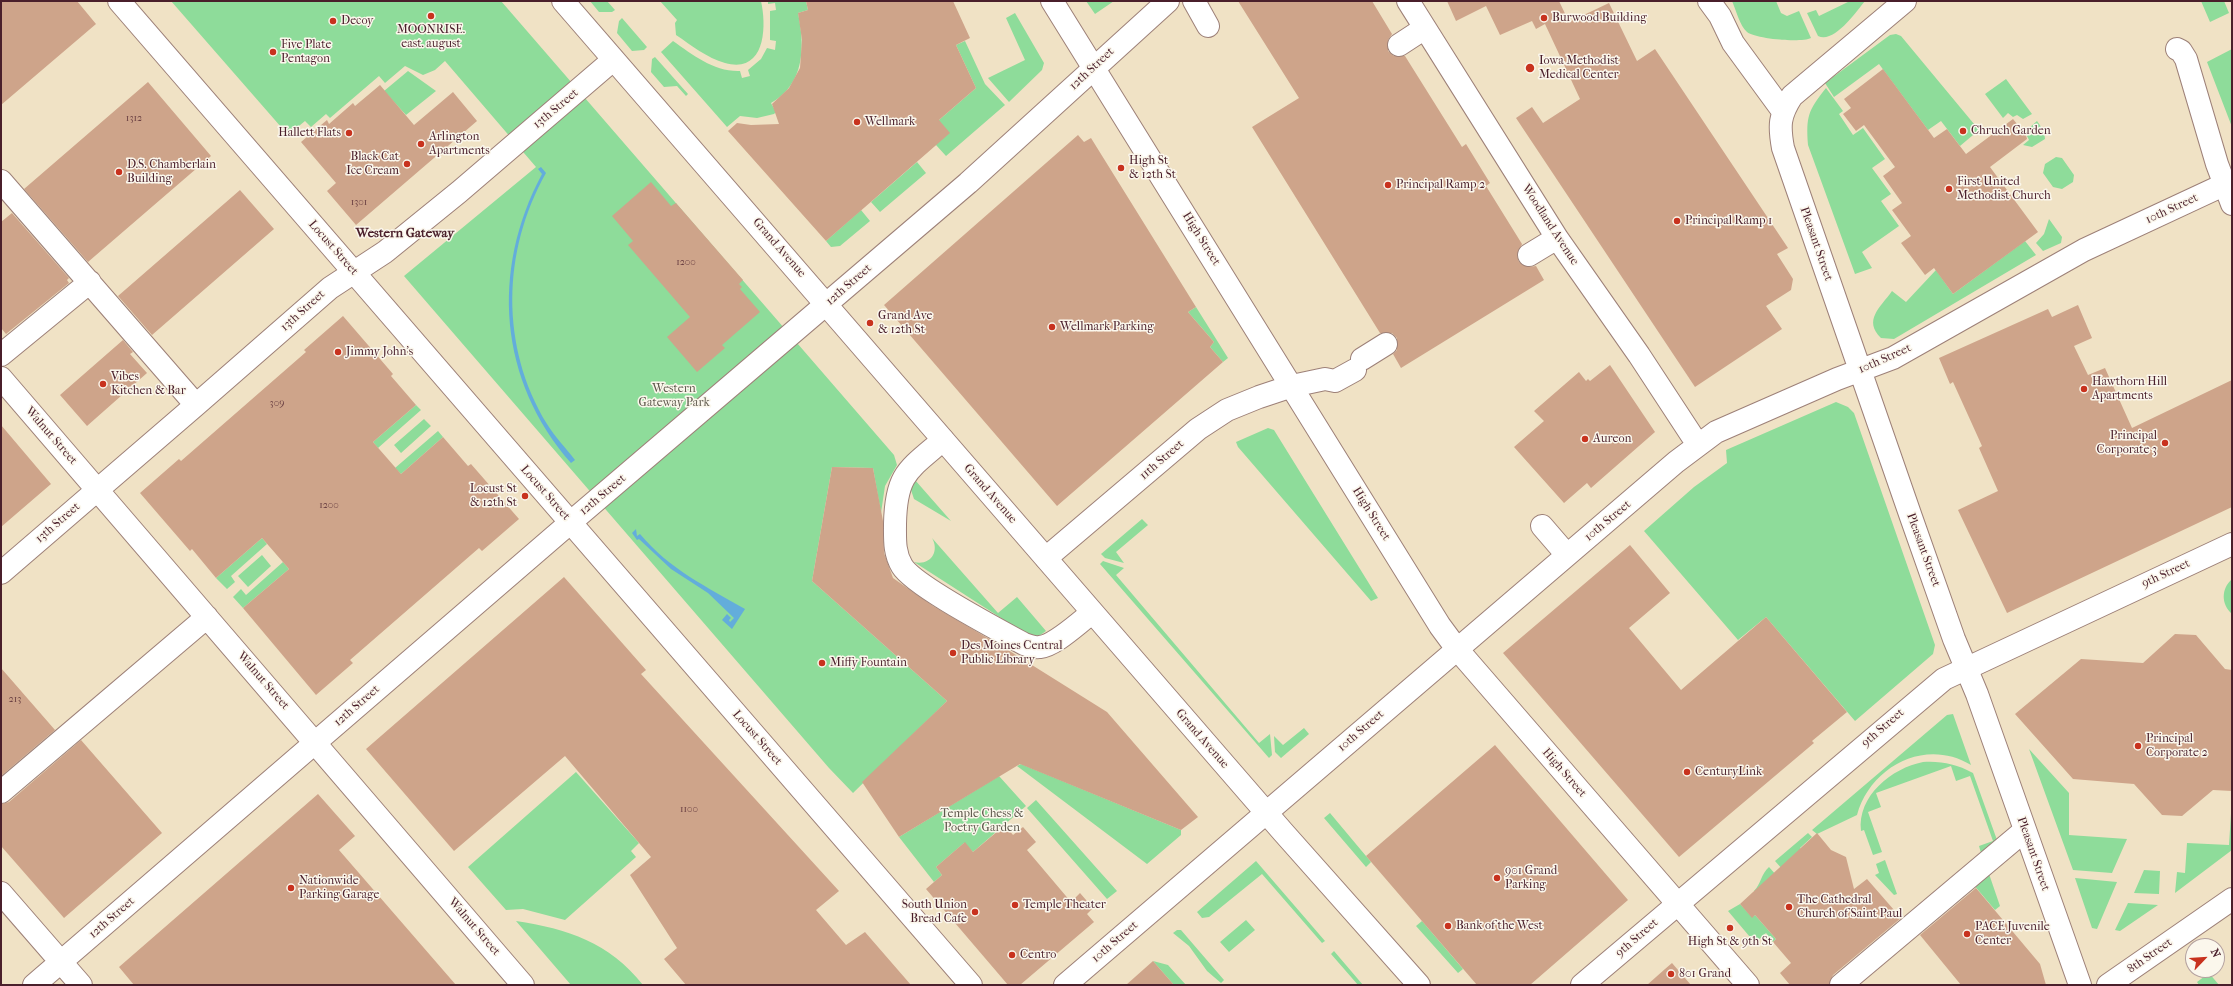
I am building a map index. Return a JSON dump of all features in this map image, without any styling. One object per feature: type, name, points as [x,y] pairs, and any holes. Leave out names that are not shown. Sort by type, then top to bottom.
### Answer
[{"type":"street","name":"Locust Street","points":[[119,1],[971,985]]},
{"type":"street","name":"Grand Avenue","points":[[563,1],[827,304],[1092,612],[1419,985]]},
{"type":"street","name":"High Street","points":[[1052,1],[1440,626],[1457,649],[1748,985]]},
{"type":"street","name":"12th Street","points":[[34,985],[1020,137],[1094,67],[1168,1]]},
{"type":"street","points":[[1194,1],[1212,15]]},
{"type":"street","name":"Woodland Avenue","points":[[1408,1],[1557,238],[1639,355],[1698,445]]},
{"type":"street","points":[[1709,1],[1720,16],[1733,43],[1782,110],[1792,96],[1804,84],[1905,1]]},
{"type":"street","points":[[1399,45],[1425,28]]},
{"type":"street","points":[[2177,50],[2181,51],[2186,59],[2229,190]]},
{"type":"street","name":"13th Street","points":[[1,573],[330,288],[353,271],[377,258],[391,247],[613,60]]},
{"type":"street","name":"Pleasant Street","points":[[1782,110],[1780,128],[1783,148],[1949,625],[1966,668],[2080,985]]},
{"type":"street","points":[[1,181],[196,405]]},
{"type":"street","name":"10th Street","points":[[1064,985],[1567,555],[1698,445],[1716,432],[1904,353],[2028,280],[2084,250],[2229,190]]},
{"type":"street","points":[[1529,255],[1557,238]]},
{"type":"street","points":[[1,355],[90,282]]},
{"type":"street","name":"11th Street","points":[[1046,558],[1207,422],[1245,403],[1292,386],[1325,379],[1335,381],[1355,362],[1386,344]]},
{"type":"street","name":"Walnut Street","points":[[1,378],[523,985]]},
{"type":"street","points":[[943,440],[910,469],[901,480],[895,504],[895,543],[897,557],[903,567],[925,586],[1024,644],[1032,646],[1040,647],[1048,644],[1092,612]]},
{"type":"street","points":[[1542,526],[1567,555]]},
{"type":"street","name":"9th Street","points":[[1582,985],[1933,686],[1966,668],[2232,544]]},
{"type":"street","points":[[1,792],[207,617]]},
{"type":"street","points":[[1841,985],[2024,831]]},
{"type":"street","points":[[1,893],[81,985]]},
{"type":"street","name":"8th Street","points":[[2108,985],[2232,899]]},
{"type":"green space","name":"Western Gateway Park","points":[[171,1],[501,1],[894,455],[897,465],[885,486],[881,513],[873,468],[832,467],[812,581],[947,701],[853,793],[829,768],[404,276],[536,167],[445,61],[435,70],[423,75],[405,66],[385,83],[379,76],[330,118],[326,114],[311,127],[305,121],[288,135]]},
{"type":"green space","points":[[590,1],[607,1],[615,10],[612,12],[599,12]]},
{"type":"green space","points":[[660,1],[761,1],[764,24],[763,35],[756,55],[748,62],[738,65],[718,61],[699,51],[676,35],[675,23],[677,20]]},
{"type":"green space","points":[[768,1],[806,1],[808,10],[798,13],[802,38],[800,63],[791,86],[771,103],[776,112],[774,114],[757,118],[740,116],[727,127],[661,52],[673,41],[704,62],[721,69],[740,71],[742,78],[750,76],[748,70],[761,59],[767,48],[775,50],[776,41],[770,40],[770,11],[776,10],[775,3],[768,4]]},
{"type":"green space","points":[[1086,1],[1114,1],[1095,14]]},
{"type":"green space","points":[[1732,1],[1776,1],[1781,13],[1787,16],[1799,11],[1811,38],[1789,40],[1759,37],[1747,32],[1738,18]]},
{"type":"green space","points":[[1850,1],[1865,1],[1838,31],[1824,37],[1818,36],[1807,13],[1816,10],[1819,16]]},
{"type":"green space","points":[[2201,1],[2224,1],[2229,13],[2210,22]]},
{"type":"green space","points":[[1015,13],[1044,63],[1042,70],[1009,102],[988,78],[1025,60],[1006,18]]},
{"type":"green space","points":[[622,18],[647,47],[644,50],[632,51],[617,33],[619,21]]},
{"type":"green space","points":[[1896,34],[1901,36],[1979,130],[1960,146],[1941,121],[1928,130],[1879,64],[1834,97],[1825,83],[1890,35]]},
{"type":"green space","points":[[965,41],[985,84],[1005,105],[946,156],[936,145],[939,120],[976,88],[956,45]]},
{"type":"green space","points":[[2232,49],[2232,127],[2207,62]]},
{"type":"green space","points":[[655,57],[688,94],[686,96],[677,86],[664,87],[651,72],[652,59]]},
{"type":"green space","points":[[408,71],[436,91],[406,115],[384,91]]},
{"type":"green space","points":[[2006,79],[2032,114],[2023,119],[2017,115],[2013,117],[2008,113],[2003,118],[1985,94]]},
{"type":"green space","points":[[1826,88],[1843,111],[1839,114],[1853,135],[1863,128],[1885,159],[1872,168],[1891,194],[1881,201],[1899,226],[1862,252],[1872,268],[1855,274],[1808,145],[1808,120],[1812,108]]},
{"type":"green space","points":[[2037,121],[2044,131],[2045,139],[2032,147],[2023,145],[2029,140],[2027,136],[2030,133],[2028,129]]},
{"type":"green space","points":[[2056,157],[2062,158],[2074,175],[2073,182],[2062,189],[2053,187],[2043,173],[2045,164]]},
{"type":"green space","points":[[917,162],[926,173],[880,212],[871,202]]},
{"type":"green space","points":[[861,210],[870,221],[840,246],[831,247],[826,241]]},
{"type":"green space","points":[[2049,219],[2062,237],[2061,243],[2043,251],[2036,243],[2044,234]]},
{"type":"green space","points":[[2025,241],[2036,255],[1894,339],[1881,338],[1876,332],[1873,325],[1875,314],[1892,291],[1906,302],[1936,270],[1953,294]]},
{"type":"green space","points":[[1196,307],[1228,358],[1223,362],[1210,347],[1214,342],[1188,312]]},
{"type":"green space","points":[[1836,402],[1848,407],[1854,413],[1935,645],[1933,654],[1855,721],[1766,617],[1738,640],[1644,531],[1694,487],[1727,463],[1726,450]]},
{"type":"green space","points":[[416,405],[421,410],[378,448],[373,442]]},
{"type":"green space","points":[[424,419],[431,426],[401,453],[394,445]]},
{"type":"green space","points":[[1268,428],[1274,430],[1378,598],[1371,601],[1238,447],[1236,442]]},
{"type":"green space","points":[[438,431],[443,437],[401,474],[395,468]]},
{"type":"green space","points":[[915,480],[951,521],[914,499],[910,487]]},
{"type":"green space","points":[[1142,519],[1148,525],[1116,552],[1124,563],[1105,558],[1101,554]]},
{"type":"green space","points":[[262,538],[267,544],[231,576],[235,582],[227,589],[216,578]]},
{"type":"green space","points":[[932,538],[998,613],[1017,597],[1046,631],[1039,636],[1029,636],[914,562],[925,562],[932,557],[935,548]]},
{"type":"green space","points":[[262,555],[271,566],[248,587],[238,576]]},
{"type":"green space","points":[[1103,561],[1124,568],[1116,575],[1259,743],[1270,734],[1272,755],[1269,758],[1100,564]]},
{"type":"green space","points":[[283,562],[289,569],[243,608],[233,597],[241,589],[246,595]]},
{"type":"green space","points":[[2232,579],[2232,614],[2228,610],[2224,601],[2224,592],[2228,583]]},
{"type":"green space","points":[[1953,714],[1971,765],[1953,757],[1936,754],[1918,756],[1902,762],[1887,771],[1874,783],[1864,798],[1857,815],[1817,834],[1812,830],[1947,715]]},
{"type":"green space","points":[[1304,728],[1309,734],[1281,758],[1275,752],[1274,736],[1283,745]]},
{"type":"green space","points":[[2029,749],[2069,793],[2069,835],[2127,839],[2112,873],[2073,870]]},
{"type":"green space","points":[[1923,762],[1949,764],[1961,767],[1973,773],[1997,840],[1981,853],[1979,846],[1993,841],[1970,776],[1956,781],[1951,766],[1876,793],[1881,807],[1868,812],[1882,852],[1873,855],[1864,830],[1861,831],[1861,818],[1865,806],[1871,795],[1889,777],[1911,765]]},
{"type":"green space","points":[[1021,764],[1181,830],[1181,835],[1147,864],[1017,766]]},
{"type":"green space","points":[[576,772],[639,843],[631,851],[636,857],[565,920],[523,909],[506,910],[468,867]]},
{"type":"green space","name":"Temple Chess & Poetry Garden","points":[[999,776],[1026,806],[973,852],[964,843],[936,867],[942,875],[934,882],[899,837]]},
{"type":"green space","points":[[2232,798],[2232,850],[2175,893],[2177,872],[2185,873],[2187,843],[2229,845]]},
{"type":"green space","points":[[1036,800],[1117,891],[1107,899],[1027,808]]},
{"type":"green space","points":[[1330,813],[1371,862],[1366,867],[1324,818]]},
{"type":"green space","points":[[1808,833],[1812,837],[1800,848],[1804,853],[1783,870],[1775,861]]},
{"type":"green space","points":[[1885,860],[1897,894],[1894,895],[1875,875],[1879,873],[1876,864]]},
{"type":"green space","points":[[1256,861],[1325,941],[1322,943],[1262,874],[1209,917],[1202,918],[1197,912]]},
{"type":"green space","points":[[1769,867],[1777,876],[1756,894],[1754,891]]},
{"type":"green space","points":[[2144,870],[2160,871],[2159,894],[2134,893]]},
{"type":"green space","points":[[1988,871],[2000,906],[1995,910],[1973,884]]},
{"type":"green space","points":[[2075,878],[2117,882],[2097,929],[2092,928]]},
{"type":"green space","points":[[2128,903],[2158,905],[2120,931],[2115,930]]},
{"type":"green space","points":[[1740,904],[1752,917],[1755,915],[1776,939],[1773,942],[1766,933],[1755,943],[1728,911]]},
{"type":"green space","points":[[1246,920],[1255,930],[1229,952],[1220,942]]},
{"type":"green space","points":[[516,921],[570,933],[602,948],[630,970],[643,985],[571,985]]},
{"type":"green space","points":[[1422,921],[1463,969],[1458,973],[1416,926]]},
{"type":"green space","points":[[1177,930],[1181,930],[1224,980],[1221,983],[1207,971],[1189,946],[1173,933]]},
{"type":"green space","points":[[1334,951],[1363,985],[1358,985],[1331,954]]},
{"type":"green space","points":[[1153,961],[1168,965],[1186,985],[1174,985]]},
{"type":"green space","points":[[2202,978],[2213,978],[2219,985],[2199,985],[2197,982]]},
{"type":"water","points":[[541,167],[546,173],[531,203],[521,234],[515,266],[512,299],[514,331],[521,363],[532,394],[550,429],[575,460],[571,463],[547,431],[529,397],[516,361],[510,324],[509,286],[514,249],[525,211],[542,174],[538,169]]},
{"type":"water","points":[[636,529],[637,536],[640,534],[663,557],[676,567],[703,585],[745,609],[732,629],[722,620],[727,614],[731,618],[729,620],[730,622],[734,618],[708,593],[671,569],[639,539],[637,540],[632,533]]},
{"type":"building","points":[[1,1],[77,1],[96,24],[1,105]]},
{"type":"building","name":"Wellmark","points":[[806,1],[953,1],[970,38],[956,45],[976,88],[939,120],[950,133],[826,241],[728,131],[737,123],[751,125],[779,124],[772,104],[789,88],[800,68],[802,40],[798,13],[808,10]]},
{"type":"building","name":"Principal Ramp 2","points":[[1238,1],[1372,1],[1392,34],[1388,40],[1388,51],[1394,56],[1405,56],[1462,147],[1466,144],[1490,183],[1486,186],[1522,244],[1517,255],[1519,262],[1529,267],[1536,266],[1544,280],[1401,368],[1393,354],[1397,350],[1397,338],[1392,333],[1380,333],[1252,127],[1299,98]]},
{"type":"building","name":"Principal Ramp 1","points":[[1447,1],[1559,1],[1569,22],[1609,3],[1637,61],[1655,49],[1788,248],[1777,254],[1793,279],[1791,290],[1766,306],[1782,329],[1695,387],[1516,118],[1532,107],[1543,123],[1580,99],[1545,24],[1536,29],[1532,21],[1500,35],[1486,6],[1456,21]]},
{"type":"building","name":"First United Methodist Church","points":[[1883,69],[1934,138],[1947,129],[1966,154],[2013,119],[2026,135],[2027,139],[1990,167],[2038,232],[1953,294],[1934,268],[1925,275],[1901,243],[1911,236],[1892,210],[1902,203],[1883,176],[1895,167],[1864,125],[1856,131],[1843,114],[1851,108],[1844,99]]},
{"type":"building","name":"D.S. Chamberlain Building","points":[[148,82],[211,156],[88,262],[24,189]]},
{"type":"building","points":[[380,85],[414,125],[453,92],[477,121],[356,225],[327,191],[336,183],[301,142],[327,120],[329,124],[353,103],[355,106]]},
{"type":"building","name":"Wellmark Parking","points":[[1078,135],[1084,142],[1091,138],[1196,307],[1188,312],[1214,342],[1210,347],[1223,362],[1057,506],[884,305]]},
{"type":"building","points":[[651,182],[671,206],[676,203],[743,280],[739,284],[742,287],[740,289],[760,312],[722,345],[725,348],[697,372],[667,337],[690,317],[628,245],[633,241],[612,216]]},
{"type":"building","points":[[240,190],[274,229],[152,335],[118,296]]},
{"type":"building","points":[[12,213],[69,278],[67,280],[69,283],[6,334],[1,328],[1,222]]},
{"type":"building","name":"Principal Corporate 3","points":[[2078,305],[2092,338],[2074,346],[2088,375],[2105,368],[2132,428],[2232,380],[2232,507],[2007,613],[1958,510],[1998,491],[1979,448],[1982,446],[1953,382],[1950,384],[1939,358],[2048,309],[2052,317]]},
{"type":"building","points":[[343,316],[393,374],[391,376],[416,405],[373,442],[401,474],[443,437],[468,466],[471,464],[519,519],[482,551],[479,548],[350,660],[353,663],[316,695],[243,608],[289,569],[262,538],[216,578],[192,549],[190,551],[140,493],[179,459],[181,461],[306,352],[304,350]]},
{"type":"building","name":"Vibes Kitchen & Bar","points":[[123,340],[133,352],[130,354],[147,373],[87,426],[60,395]]},
{"type":"building","name":"Aureon","points":[[1610,365],[1655,432],[1591,488],[1587,483],[1564,503],[1514,447],[1544,421],[1534,411],[1579,372],[1586,381],[1588,379],[1590,381]]},
{"type":"building","points":[[1,425],[51,484],[1,527]]},
{"type":"building","name":"Des Moines Central Public Library","points":[[832,467],[873,468],[883,521],[884,553],[893,578],[933,606],[1008,650],[1107,712],[1198,817],[1181,830],[1020,764],[899,837],[862,782],[947,701],[812,581]]},
{"type":"building","points":[[1630,545],[1670,593],[1629,628],[1681,690],[1766,617],[1847,712],[1812,741],[1814,743],[1679,857],[1503,653]]},
{"type":"building","points":[[564,577],[646,670],[641,674],[839,891],[816,910],[846,945],[865,932],[911,985],[686,985],[664,959],[677,948],[630,875],[651,857],[565,756],[454,851],[366,749]]},
{"type":"building","name":"Principal Corporate 2","points":[[2175,634],[2196,635],[2225,669],[2232,670],[2232,791],[2213,790],[2182,816],[2162,815],[2134,784],[2073,779],[2015,714],[2081,659],[2143,663]]},
{"type":"building","points":[[1,668],[55,730],[1,776]]},
{"type":"building","points":[[81,740],[162,833],[64,918],[1,846],[1,804],[9,802]]},
{"type":"building","name":"901 Grand Parking","points":[[1495,745],[1628,900],[1530,985],[1477,985],[1366,856]]},
{"type":"building","name":"Nationwide Parking Garage","points":[[318,794],[355,836],[339,850],[456,985],[134,985],[119,967]]},
{"type":"building","name":"Temple Theater","points":[[1005,825],[1013,835],[1023,827],[1036,842],[1027,850],[1071,902],[1080,893],[1093,908],[1087,914],[1094,922],[1020,985],[1008,985],[926,889],[942,875],[936,867],[965,842],[973,852]]},
{"type":"building","name":"The Cathedral Church of Saint Paul","points":[[1817,833],[1831,850],[1846,857],[1854,889],[1867,879],[1901,918],[1833,975],[1829,985],[1790,985],[1780,973],[1791,963],[1773,942],[1776,939],[1755,915],[1752,918],[1740,904]]},
{"type":"building","name":"PACE Juvenile Center","points":[[1976,888],[2040,964],[2046,985],[1961,985],[1920,935]]},
{"type":"building","points":[[1153,961],[1174,985],[1126,985]]},
{"type":"building","name":"801 Grand","points":[[1672,963],[1691,985],[1647,985],[1665,969]]},
{"type":"place","name":"MOONRISE. east. august","points":[[431,16]]},
{"type":"place","name":"Burwood Building","points":[[1544,18]]},
{"type":"place","name":"Decoy","points":[[333,21]]},
{"type":"place","name":"Five Plate Pentagon","points":[[273,52]]},
{"type":"place","name":"Iowa Methodist Medical Center","points":[[1530,68]]},
{"type":"place","name":"Wellmark","points":[[857,122]]},
{"type":"place","name":"Chruch Garden","points":[[1963,131]]},
{"type":"place","name":"Hallett Flats","points":[[349,133]]},
{"type":"place","name":"Arlington Apartments","points":[[421,144]]},
{"type":"place","name":"Black Cat Ice Cream","points":[[407,164]]},
{"type":"place","name":"High St & 12th St","points":[[1121,168]]},
{"type":"place","name":"D.S. Chamberlain Building","points":[[119,172]]},
{"type":"place","name":"Principal Ramp 2","points":[[1388,185]]},
{"type":"place","name":"First United Methodist Church","points":[[1949,189]]},
{"type":"place","name":"Principal Ramp 1","points":[[1677,221]]},
{"type":"place","name":"Grand Ave & 12th St","points":[[870,323]]},
{"type":"place","name":"Wellmark Parking","points":[[1052,327]]},
{"type":"place","name":"Jimmy John's","points":[[338,352]]},
{"type":"place","name":"Vibes Kitchen & Bar","points":[[103,384]]},
{"type":"place","name":"Hawthorn Hill Apartments","points":[[2084,389]]},
{"type":"place","name":"Aureon","points":[[1585,439]]},
{"type":"place","name":"Principal Corporate 3","points":[[2165,443]]},
{"type":"place","name":"Locust St & 12th St","points":[[525,496]]},
{"type":"place","name":"Des Moines Central Public Library","points":[[953,653]]},
{"type":"place","name":"Miffy Fountain","points":[[822,663]]},
{"type":"place","name":"Principal Corporate 2","points":[[2138,746]]},
{"type":"place","name":"CenturyLink","points":[[1687,772]]},
{"type":"place","name":"901 Grand Parking","points":[[1497,878]]},
{"type":"place","name":"Nationwide Parking Garage","points":[[291,888]]},
{"type":"place","name":"Temple Theater","points":[[1015,905]]},
{"type":"place","name":"The Cathedral Church of Saint Paul","points":[[1789,907]]},
{"type":"place","name":"South Union Bread Cafe","points":[[975,912]]},
{"type":"place","name":"Bank of the West","points":[[1448,926]]},
{"type":"place","name":"High St & 9th St","points":[[1730,928]]},
{"type":"place","name":"PACE Juvenile Center","points":[[1967,934]]},
{"type":"place","name":"Centro","points":[[1012,955]]},
{"type":"place","name":"801 Grand","points":[[1671,974]]},
{"type":"district","name":"Western Gateway","points":[[405,234]]}]
